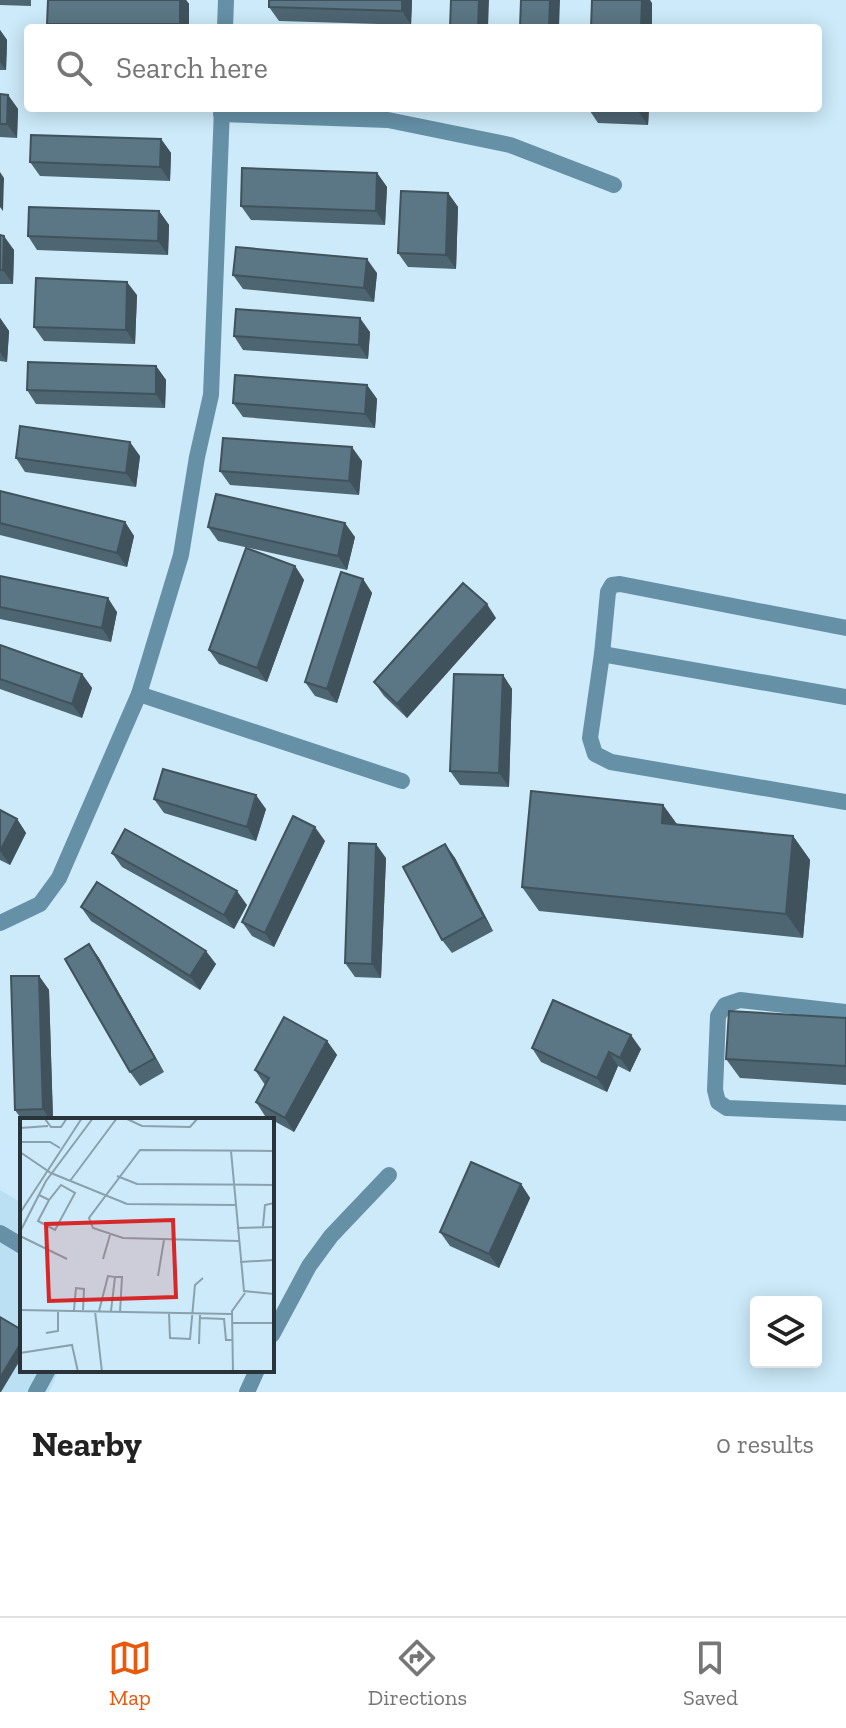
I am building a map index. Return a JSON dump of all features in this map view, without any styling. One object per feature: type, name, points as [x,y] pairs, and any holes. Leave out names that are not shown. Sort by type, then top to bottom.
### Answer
[{"type":"street","points":[[225,24],[226,0]]},
{"type":"street","points":[[0,923],[40,904],[59,878],[139,694],[181,555],[211,395],[221,112]]},
{"type":"street","points":[[240,112],[388,120],[510,145],[614,185]]},
{"type":"street","points":[[846,628],[620,584],[612,585],[608,592],[590,738],[595,754],[611,762],[846,802]]},
{"type":"street","points":[[602,654],[846,697]]},
{"type":"street","points":[[139,694],[402,781]]},
{"type":"street","points":[[846,1012],[740,1000],[725,1005],[718,1016],[715,1090],[718,1102],[727,1108],[846,1113]]},
{"type":"street","points":[[274,1331],[309,1266],[331,1236],[389,1175]]},
{"type":"street","points":[[0,1233],[20,1245]]},
{"type":"street","points":[[36,1392],[47,1372]]},
{"type":"street","points":[[247,1392],[256,1372]]},
{"type":"shaded area","points":[[0,1190],[20,1202],[20,1372],[58,1372],[49,1392],[0,1392]]},
{"type":"building","points":[[48,0],[180,0],[180,24],[47,24]]},
{"type":"building","points":[[269,0],[402,0],[402,11],[269,7]]},
{"type":"building","points":[[451,0],[479,0],[478,24],[450,24]]},
{"type":"building","points":[[521,0],[550,0],[549,24],[520,24]]},
{"type":"building","points":[[592,0],[642,0],[641,24],[591,24]]},
{"type":"building","points":[[0,94],[8,95],[7,124],[0,124]]},
{"type":"building","points":[[31,135],[161,139],[160,167],[30,162]]},
{"type":"building","points":[[242,168],[377,173],[376,211],[241,206]]},
{"type":"building","points":[[401,191],[448,193],[446,255],[398,253]]},
{"type":"building","points":[[29,207],[159,211],[158,241],[28,236]]},
{"type":"building","points":[[0,235],[4,236],[3,270],[0,270]]},
{"type":"building","points":[[236,247],[367,259],[364,288],[233,275]]},
{"type":"building","points":[[36,278],[127,282],[126,330],[34,327]]},
{"type":"building","points":[[236,309],[360,318],[359,345],[234,336]]},
{"type":"building","points":[[28,362],[156,366],[156,394],[27,390]]},
{"type":"building","points":[[235,375],[367,385],[365,414],[233,403]]},
{"type":"building","points":[[20,426],[130,442],[126,473],[16,458]]},
{"type":"building","points":[[223,438],[352,447],[349,481],[220,471]]},
{"type":"building","points":[[0,491],[125,522],[117,553],[0,523]]},
{"type":"building","points":[[216,494],[345,523],[338,556],[208,527]]},
{"type":"building","points":[[246,548],[295,566],[257,668],[209,650]]},
{"type":"building","points":[[341,572],[363,579],[327,689],[305,682]]},
{"type":"building","points":[[0,576],[108,598],[102,628],[0,607]]},
{"type":"building","points":[[463,583],[487,604],[397,704],[374,682]]},
{"type":"building","points":[[0,645],[82,674],[72,704],[0,679]]},
{"type":"building","points":[[454,674],[503,675],[499,773],[450,771]]},
{"type":"building","points":[[163,769],[256,795],[247,827],[154,799]]},
{"type":"building","points":[[531,791],[663,805],[662,823],[793,836],[786,914],[522,887]]},
{"type":"building","points":[[0,810],[17,819],[0,851]]},
{"type":"building","points":[[293,816],[315,827],[265,933],[242,922]]},
{"type":"building","points":[[125,829],[237,891],[224,915],[112,853]]},
{"type":"building","points":[[349,843],[376,844],[372,964],[345,963]]},
{"type":"building","points":[[445,844],[484,917],[442,940],[403,867]]},
{"type":"building","points":[[97,882],[206,951],[190,976],[81,907]]},
{"type":"building","points":[[89,944],[155,1058],[130,1072],[65,959]]},
{"type":"building","points":[[11,976],[39,976],[43,1109],[15,1110]]},
{"type":"building","points":[[553,1000],[631,1035],[620,1058],[609,1052],[597,1078],[532,1048]]},
{"type":"building","points":[[729,1011],[846,1018],[846,1066],[726,1059]]},
{"type":"building","points":[[284,1017],[327,1041],[285,1118],[256,1102],[269,1078],[255,1070]]},
{"type":"building","points":[[471,1162],[521,1184],[489,1254],[440,1232]]},
{"type":"building","points":[[0,1317],[20,1329],[20,1344],[0,1378]]}]
